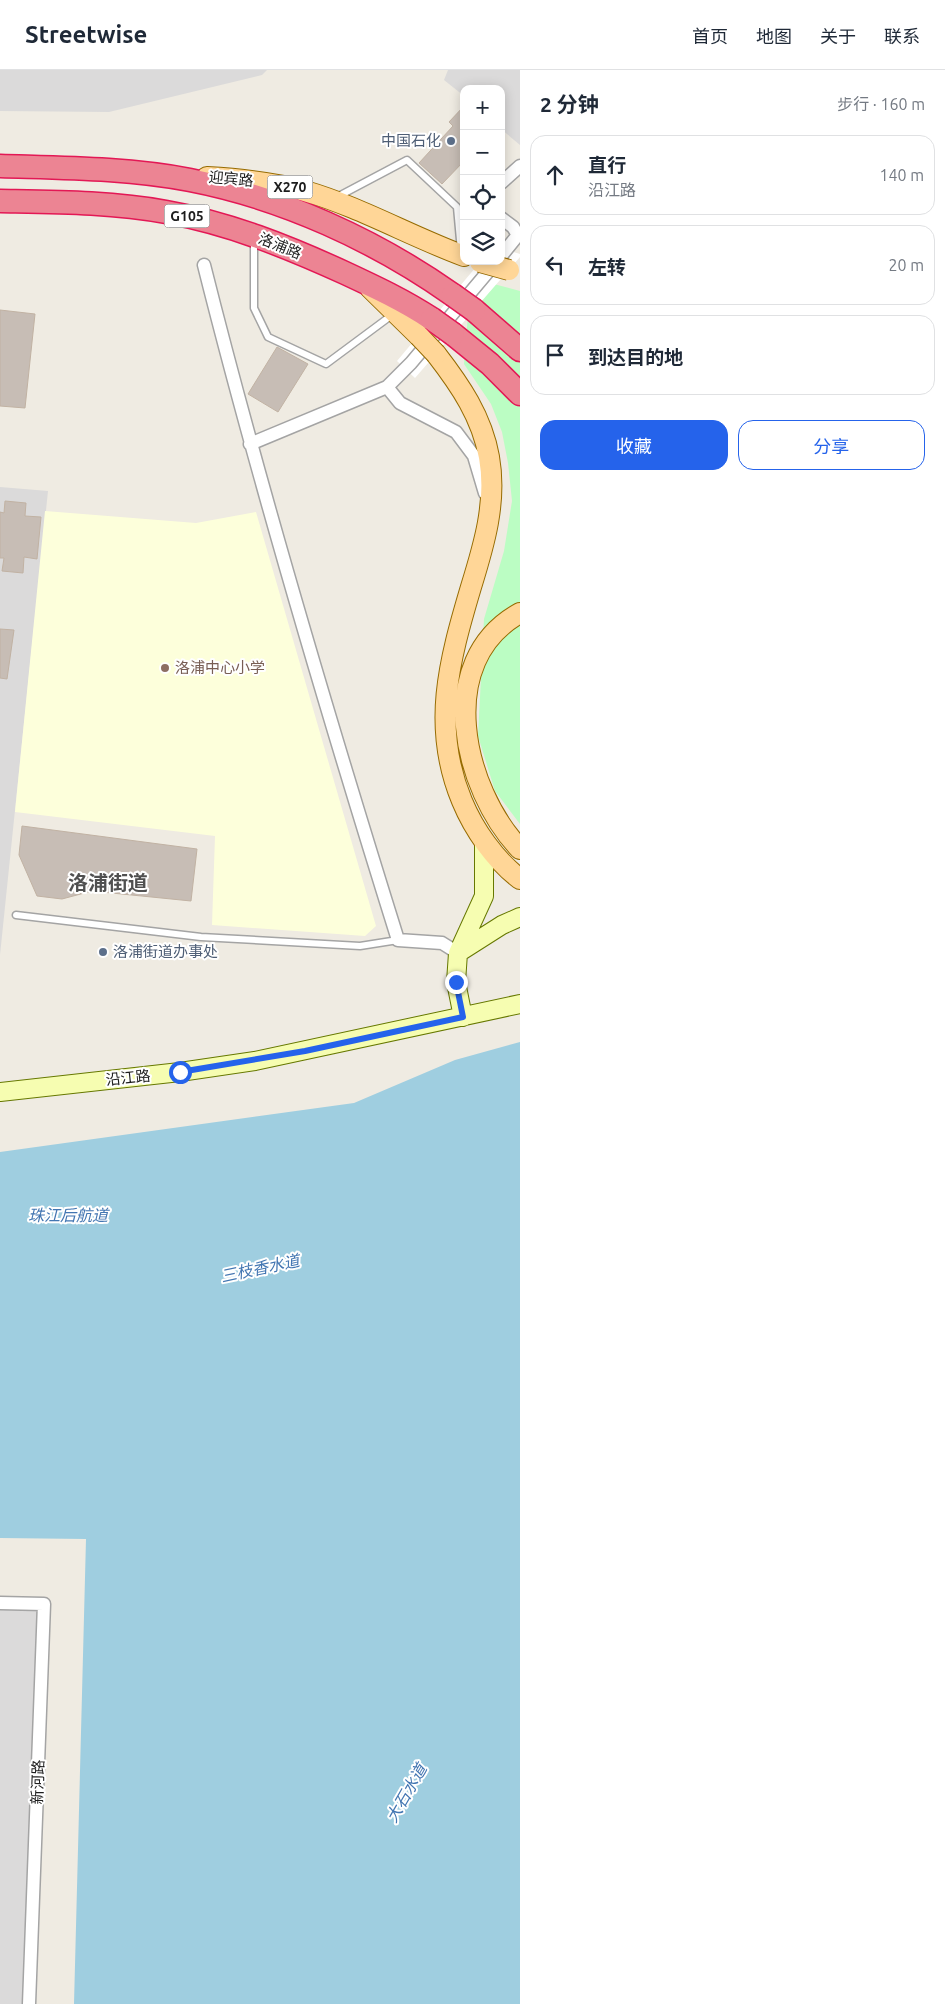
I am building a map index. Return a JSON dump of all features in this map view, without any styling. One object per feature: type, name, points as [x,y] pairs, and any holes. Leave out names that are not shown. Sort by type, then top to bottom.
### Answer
[{"type":"highway","name":"G105","points":[[0,166],[104,170],[189,180],[261,198],[324,222],[383,252],[474,310],[520,350]]},
{"type":"highway","name":"洛浦路","points":[[0,201],[135,207],[191,217],[254,235],[390,294],[425,328],[454,334],[490,364],[520,394]]},
{"type":"main road","name":"迎宾路","points":[[104,170],[245,179],[285,186],[331,200],[460,252]]},
{"type":"main road","points":[[363,282],[395,312],[425,328],[436,354],[465,394],[481,426],[489,457],[491,474],[490,516],[481,556],[452,660],[446,690],[444,720],[447,750],[454,779],[465,808],[484,840],[507,868],[520,879]]},
{"type":"main road","points":[[520,613],[500,627],[480,653],[469,685],[466,711],[469,750],[481,788],[498,823],[520,849]]},
{"type":"street","points":[[505,179],[520,166]]},
{"type":"street","points":[[250,444],[387,387],[507,265],[518,235],[513,227],[504,220]]},
{"type":"street","points":[[204,265],[250,444],[398,940],[442,943],[458,953]]},
{"type":"street","points":[[387,387],[400,403],[456,432],[474,456],[484,485],[490,516]]},
{"type":"street","points":[[463,1017],[456,982],[458,953],[484,896],[484,840]]},
{"type":"street","points":[[458,953],[502,925],[520,917]]},
{"type":"street","name":"沿江路","points":[[0,1092],[180,1072],[255,1061],[520,1004]]},
{"type":"street","name":"新河路","points":[[0,1603],[44,1604],[29,2004]]},
{"type":"lane","points":[[331,200],[407,160],[457,207],[460,220]]},
{"type":"lane","points":[[254,235],[254,308],[268,337],[326,364],[395,312]]},
{"type":"lane","points":[[16,915],[201,937],[360,946],[398,940]]},
{"type":"shaded area","points":[[0,70],[267,70],[262,75],[109,112],[0,111]]},
{"type":"shaded area","points":[[448,70],[520,70],[520,145],[505,132],[505,85],[460,85],[460,93],[444,80]]},
{"type":"shaded area","points":[[0,487],[48,491],[0,955]]},
{"type":"shaded area","name":"洛浦中心小学","points":[[45,511],[196,523],[256,512],[376,926],[365,936],[212,925],[215,836],[15,812]]},
{"type":"shaded area","points":[[0,1603],[44,1604],[29,2004],[0,2004]]},
{"type":"green space","points":[[471,278],[520,291],[520,824],[495,791],[478,736],[484,619],[504,551],[512,501],[502,432],[491,404],[464,364]]},
{"type":"water","points":[[520,1042],[520,2004],[74,2004],[86,1539],[0,1538],[0,1152],[354,1103],[455,1060]]},
{"type":"pier","points":[[505,249],[520,254],[520,257],[415,378],[397,361],[478,265],[505,265]]},
{"type":"building","points":[[460,110],[460,165],[442,184],[419,163],[453,126],[449,122]]},
{"type":"building","points":[[0,310],[35,314],[25,408],[0,406]]},
{"type":"building","points":[[277,347],[308,364],[278,412],[248,394]]},
{"type":"building","points":[[5,501],[26,503],[25,516],[41,517],[37,559],[24,557],[23,573],[2,571],[4,558],[0,558],[0,512],[4,513]]},
{"type":"building","points":[[0,629],[14,630],[7,679],[0,678]]},
{"type":"building","points":[[22,826],[197,849],[191,901],[92,891],[62,899],[37,896],[19,855]]},
{"type":"place","name":"中国石化","points":[[451,141]]},
{"type":"place","name":"洛浦中心小学","points":[[165,668]]},
{"type":"place","name":"洛浦街道办事处","points":[[103,952]]},
{"type":"district","name":"洛浦街道","points":[[108,883]]},
{"type":"route","points":[[180,1072],[255,1061],[463,1017],[456,982]]},
{"type":"water label","name":"珠江后航道","points":[[68,1215]]},
{"type":"water label","name":"三枝香水道","points":[[260,1268]]},
{"type":"water label","name":"大石水道","points":[[406,1793]]}]
